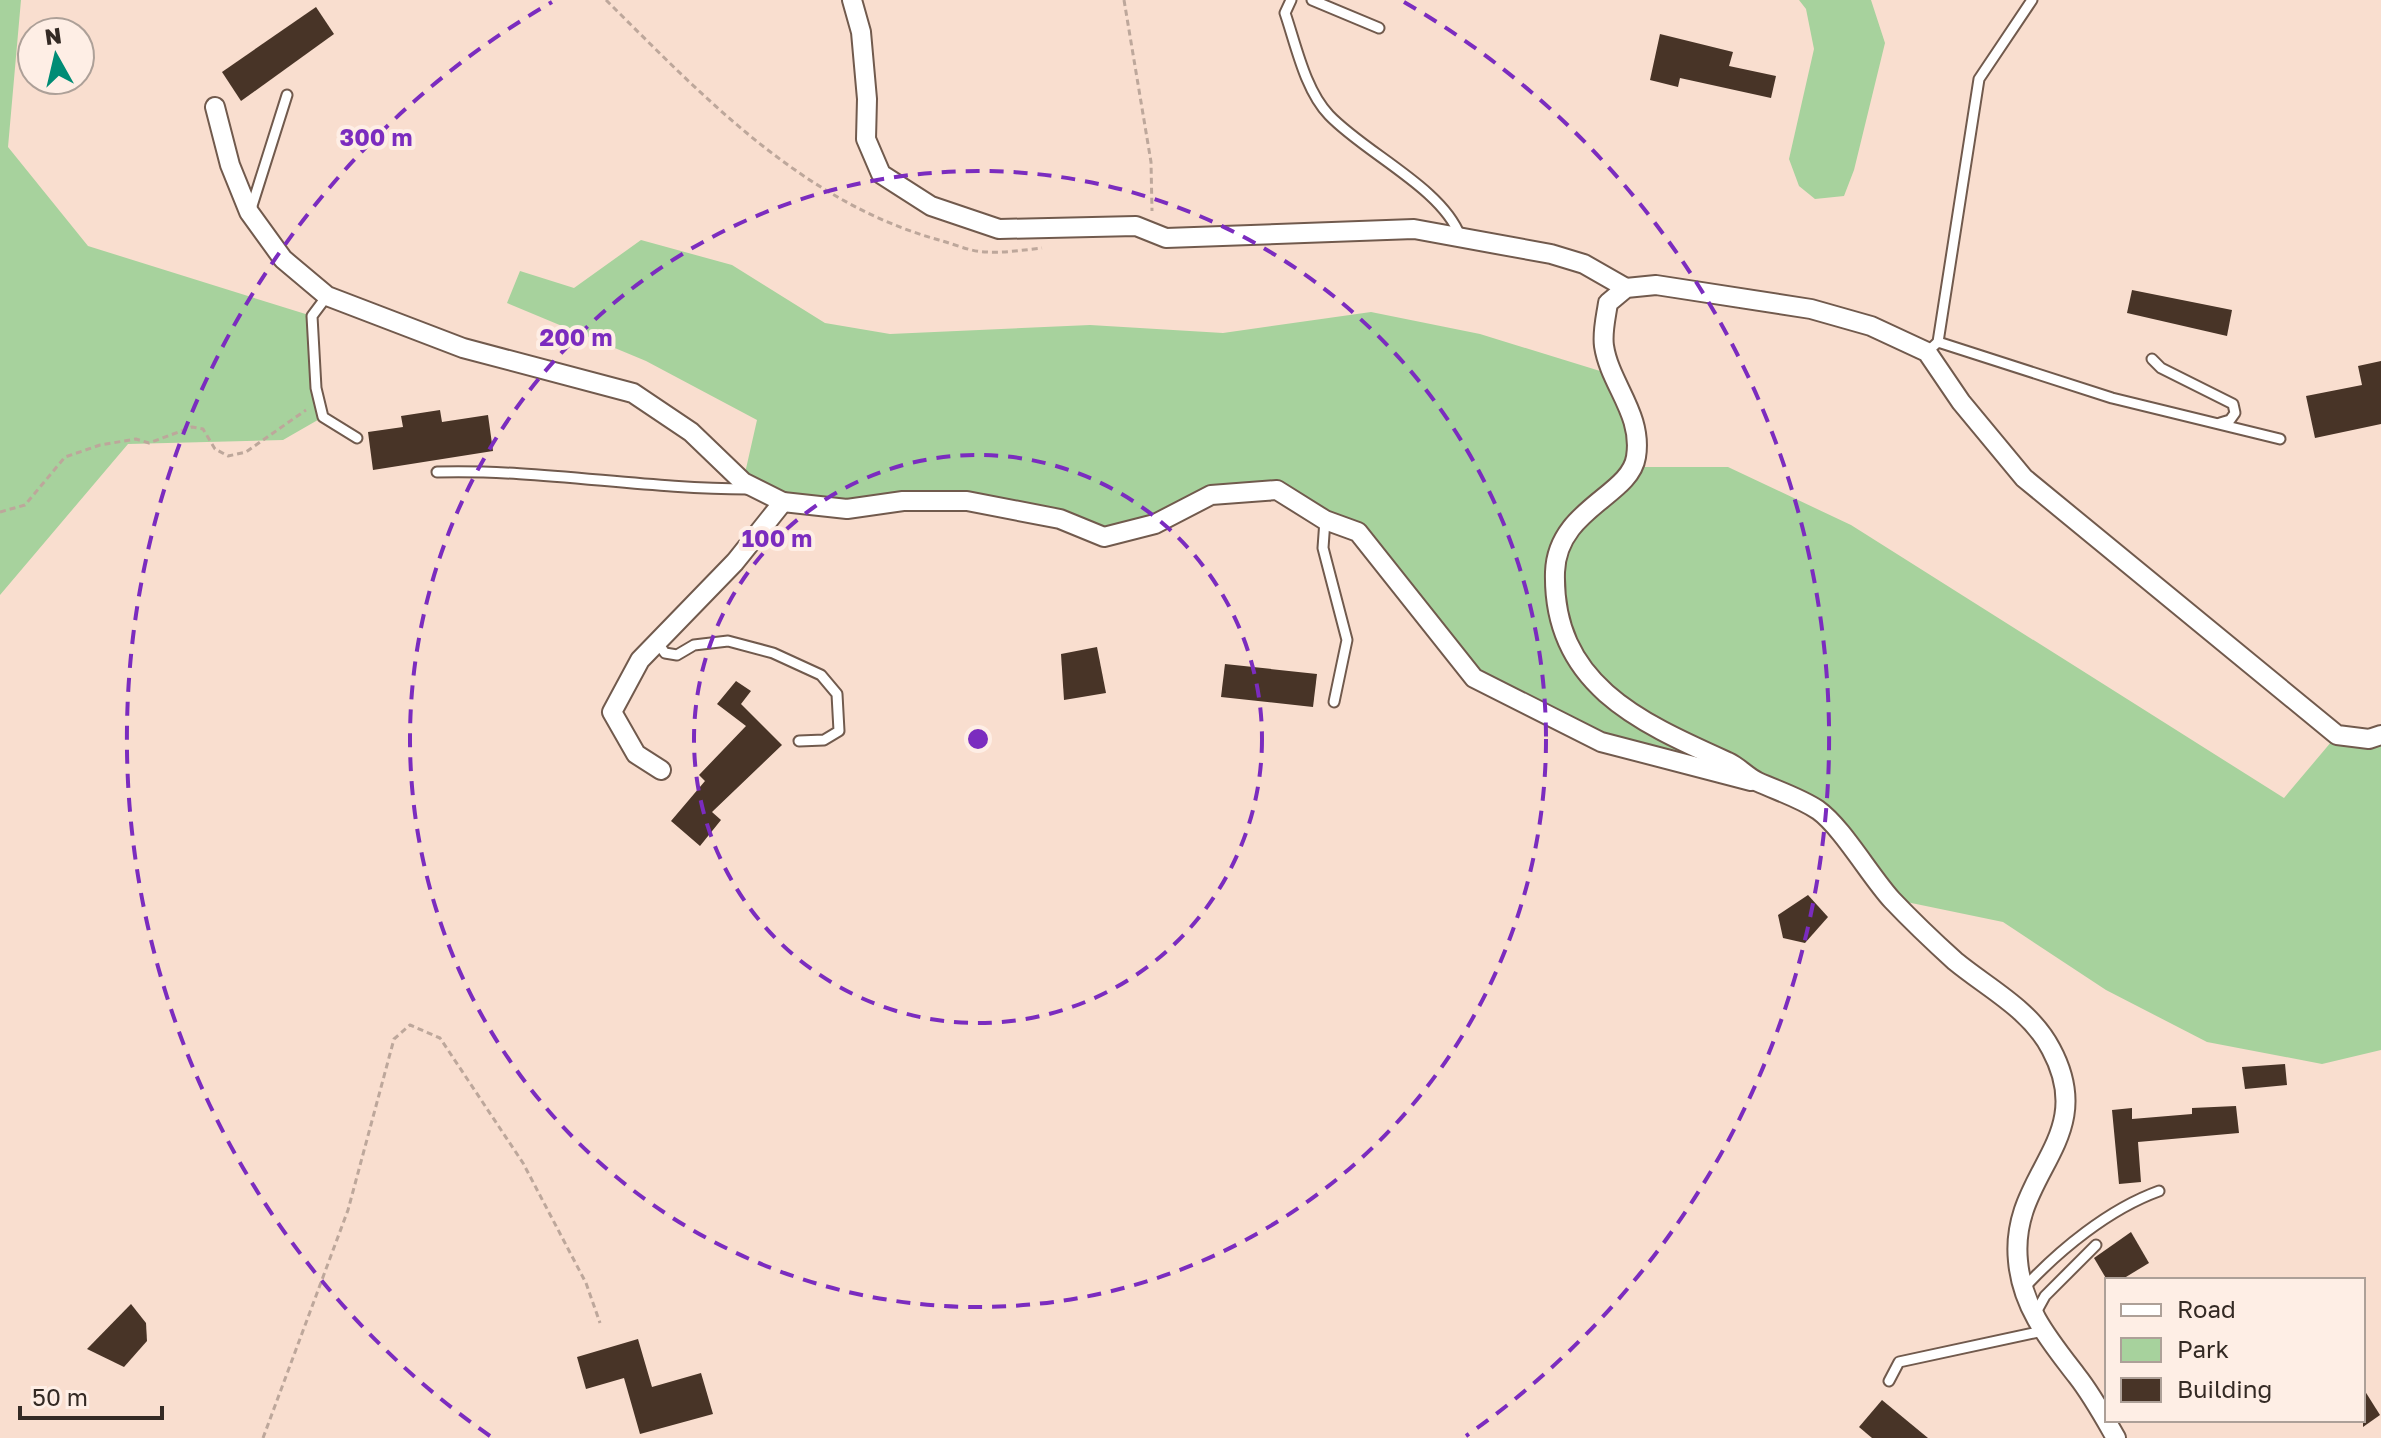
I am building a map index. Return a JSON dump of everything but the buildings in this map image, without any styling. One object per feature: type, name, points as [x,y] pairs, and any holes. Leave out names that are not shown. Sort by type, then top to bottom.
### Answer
[{"type":"street","points":[[852,0],[861,32],[867,99],[866,139],[881,174],[931,206],[999,229],[1136,226],[1152,229],[1166,238],[1260,237],[1414,229],[1460,236],[1584,264],[1626,288]]},
{"type":"street","points":[[215,107],[230,165],[249,212],[283,259],[327,296],[463,348],[633,393],[691,432],[743,482],[783,502],[847,509],[903,501],[967,501],[1060,519],[1104,537],[1155,524],[1211,495],[1277,490],[1325,520],[1358,532],[1474,678],[1601,742],[1741,781],[1754,780]]},
{"type":"street","points":[[2105,1420],[2079,1378],[2038,1323],[2023,1289],[2017,1242],[2020,1211],[2032,1184],[2056,1148],[2066,1113],[2064,1077],[2049,1044],[2025,1013],[1955,961],[1892,899],[1820,811],[1754,780],[1733,765],[1617,705],[1584,675],[1558,617],[1555,566],[1565,539],[1586,509],[1618,486],[1633,467],[1636,456],[1635,422],[1613,375],[1603,335],[1608,303],[1626,288],[1656,285],[1811,309],[1932,347],[1961,402],[2024,478],[2337,735],[2369,739],[2381,735]]},
{"type":"street","points":[[661,770],[636,754],[612,712],[640,660],[735,562],[783,502]]},
{"type":"lane","points":[[1291,0],[1285,13],[1311,86],[1326,113],[1425,193],[1456,224],[1460,236]]},
{"type":"lane","points":[[1312,0],[1379,28]]},
{"type":"lane","points":[[2032,0],[1979,79],[1932,347],[2112,398],[2280,439]]},
{"type":"lane","points":[[249,212],[287,95]]},
{"type":"lane","points":[[327,296],[312,316],[319,401],[323,417],[357,438]]},
{"type":"lane","points":[[2152,359],[2161,368],[2233,404],[2235,413],[2230,420],[2217,424]]},
{"type":"lane","points":[[437,472],[486,471],[699,489],[758,489]]},
{"type":"lane","points":[[1325,520],[1323,548],[1347,640],[1334,702]]},
{"type":"lane","points":[[657,642],[665,653],[677,655],[694,645],[728,641],[773,653],[821,675],[837,694],[839,731],[824,740],[799,741]]},
{"type":"lane","points":[[2023,1289],[2039,1272],[2132,1201],[2159,1191]]},
{"type":"lane","points":[[1889,1381],[1899,1362],[2038,1323],[2045,1296],[2096,1245]]},
{"type":"path","points":[[1124,0],[1151,162],[1152,229]]},
{"type":"path","points":[[0,512],[25,505],[65,457],[100,445],[136,439],[149,443],[192,427],[203,429],[215,449],[228,456],[246,452],[319,401]]},
{"type":"path","points":[[263,1438],[348,1210],[394,1039],[410,1025],[440,1038],[523,1163],[586,1283],[600,1323]]},
{"type":"green space","points":[[0,0],[21,0],[20,16],[16,16],[16,57],[8,147],[88,246],[312,316],[323,417],[283,440],[128,444],[0,595]]},
{"type":"green space","points":[[1799,0],[1871,0],[1885,43],[1854,170],[1844,196],[1815,199],[1799,186],[1789,159],[1814,49],[1806,9]]},
{"type":"green space","points":[[641,240],[732,265],[825,323],[890,334],[1090,325],[1223,333],[1371,312],[1480,334],[1613,375],[1626,398],[1634,467],[1728,467],[1851,525],[2284,798],[2337,735],[2381,742],[2381,1050],[2322,1064],[2207,1042],[2106,990],[2003,922],[1892,899],[1820,811],[1775,788],[1606,743],[1474,678],[1358,532],[1277,490],[1211,495],[1104,537],[1015,511],[783,502],[743,482],[757,420],[646,361],[507,303],[520,271],[574,288]]}]
